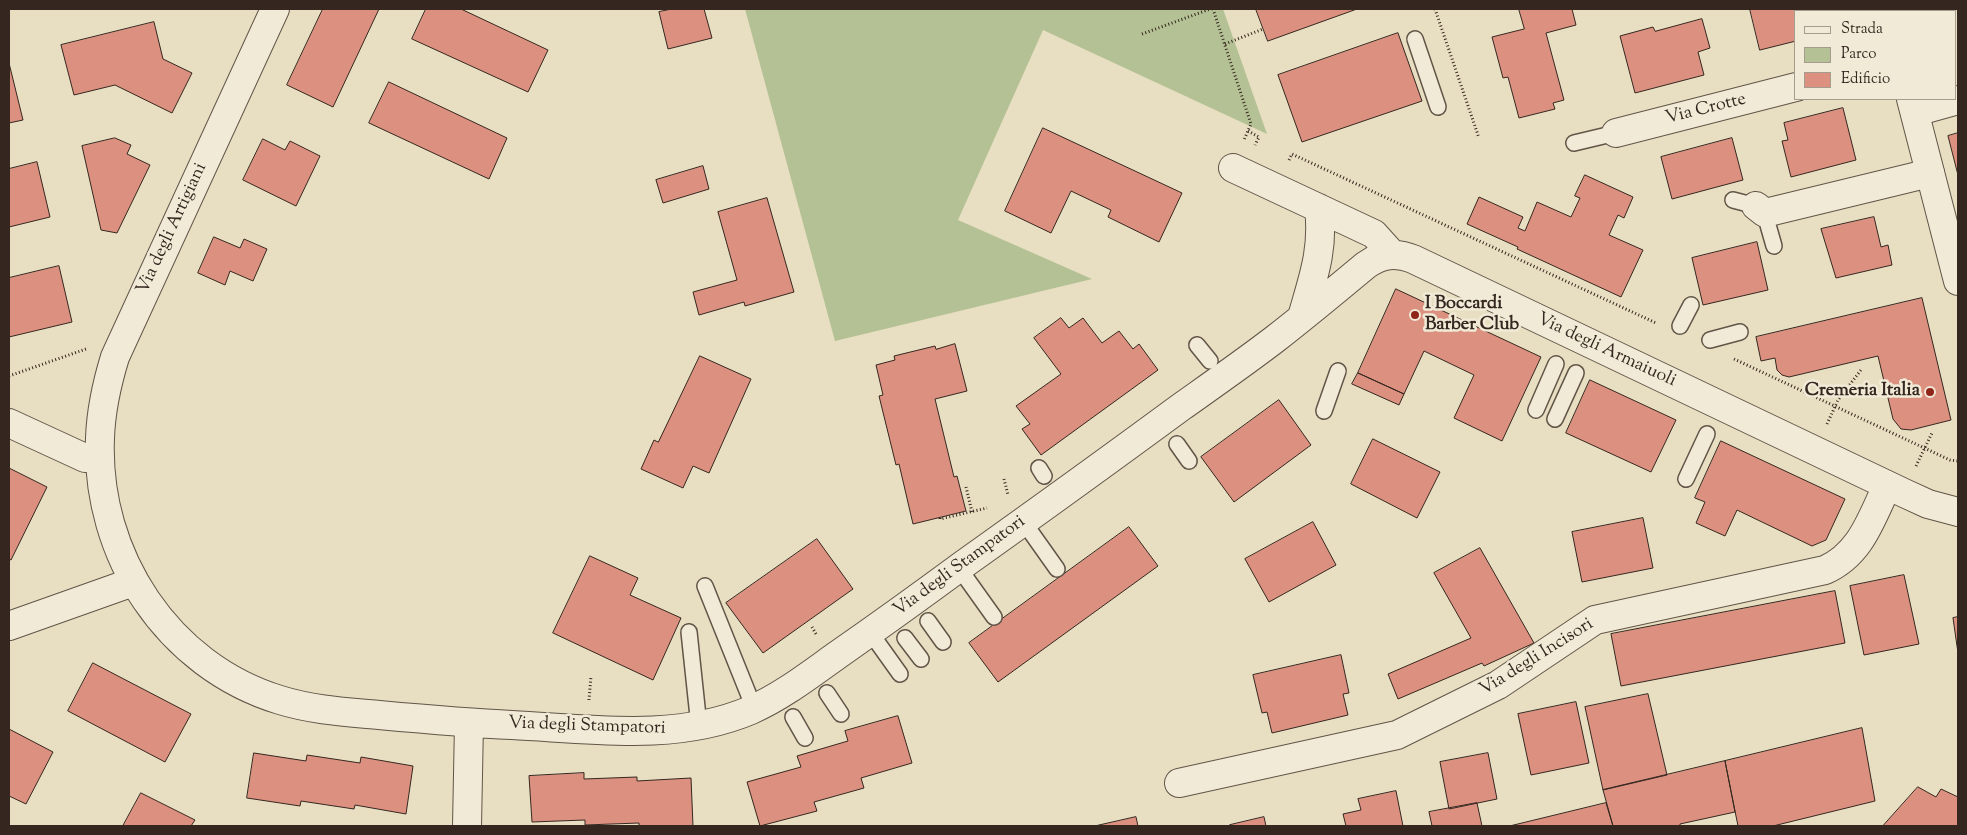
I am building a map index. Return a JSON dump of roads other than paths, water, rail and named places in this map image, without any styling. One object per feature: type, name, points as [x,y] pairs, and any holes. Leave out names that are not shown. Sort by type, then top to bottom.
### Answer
[{"type":"street","name":"Via degli Artigiani","points":[[133,582],[118,548],[104,495],[100,438],[104,396],[117,350],[275,9]]},
{"type":"street","name":"Via Crotte","points":[[1616,133],[1794,88]]},
{"type":"street","points":[[1958,100],[1913,105],[1958,281]]},
{"type":"street","points":[[1233,168],[1374,234],[1392,254]]},
{"type":"street","points":[[1759,218],[1930,173]]},
{"type":"street","points":[[1302,317],[1319,255],[1321,239],[1318,208]]},
{"type":"street","name":"Via degli Stampatori","points":[[133,582],[160,620],[193,654],[225,676],[253,690],[290,703],[321,710],[469,723],[647,731],[699,726],[733,717],[786,692],[959,568],[1016,510],[1272,341],[1366,265],[1383,256],[1392,254]]},
{"type":"street","name":"Via degli Armaiuoli","points":[[1392,254],[1413,259],[1887,486],[1928,504],[1958,512]]},
{"type":"street","points":[[9,423],[85,458],[100,458]]},
{"type":"street","name":"Via degli Incisori","points":[[1179,783],[1397,735],[1498,685],[1595,620],[1825,570],[1845,559],[1859,542],[1887,486]]},
{"type":"street","points":[[9,626],[133,582]]},
{"type":"street","points":[[467,826],[469,723]]},
{"type":"lane","points":[[1415,38],[1438,107]]},
{"type":"lane","points":[[1574,144],[1616,133]]},
{"type":"lane","points":[[1680,326],[1691,305]]},
{"type":"lane","points":[[1710,340],[1740,332]]},
{"type":"lane","points":[[1197,346],[1210,361]]},
{"type":"lane","points":[[1536,410],[1556,364]]},
{"type":"lane","points":[[1324,411],[1338,371]]},
{"type":"lane","points":[[1555,419],[1576,373]]},
{"type":"lane","points":[[1686,479],[1707,434]]},
{"type":"lane","points":[[1177,444],[1189,461]]},
{"type":"lane","points":[[1016,510],[1057,568]]},
{"type":"lane","points":[[959,568],[994,617]]},
{"type":"lane","points":[[705,586],[754,708]]},
{"type":"lane","points":[[928,621],[943,642]]},
{"type":"lane","points":[[689,632],[699,726]]},
{"type":"lane","points":[[870,632],[900,674]]},
{"type":"lane","points":[[905,638],[921,659]]},
{"type":"lane","points":[[827,693],[841,714]]},
{"type":"lane","points":[[793,717],[805,738]]},
{"type":"place","name":"I Boccardi Barber Club","points":[[1415,315]]},
{"type":"place","name":"Cremeria Italia","points":[[1930,392]]}]
